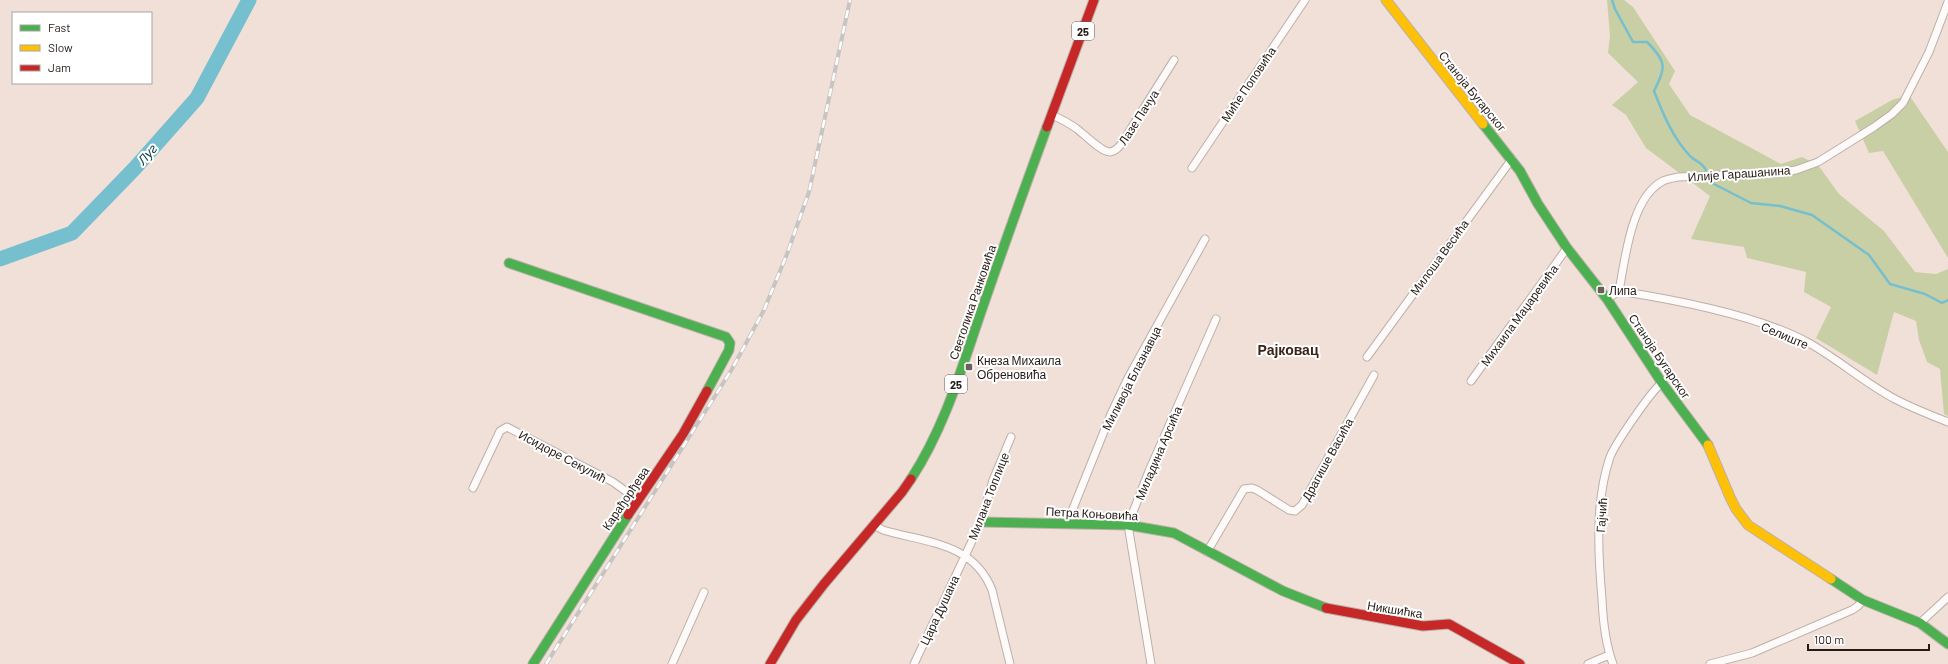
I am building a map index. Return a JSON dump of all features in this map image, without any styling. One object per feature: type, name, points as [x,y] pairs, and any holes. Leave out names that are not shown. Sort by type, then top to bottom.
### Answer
[{"type":"street","name":"Светолика Ранковића","points":[[770,664],[789,630],[811,600],[911,480],[937,434],[1094,0]]},
{"type":"street","name":"Миће Поповића","points":[[1192,168],[1304,0]]},
{"type":"street","name":"Станоја Бугарског","points":[[1386,0],[1449,82],[1512,158],[1567,248],[1608,299],[1662,383],[1707,442],[1730,497],[1736,509],[1748,525],[1863,600],[1920,623],[1948,644]]},
{"type":"street","name":"Илије Гарашанина","points":[[1619,291],[1632,231],[1642,206],[1652,190],[1663,181],[1678,177],[1777,173],[1796,170],[1818,162],[1874,127],[1892,114],[1903,103],[1929,52],[1948,2]]},
{"type":"street","name":"Лазе Пачуа","points":[[1052,115],[1064,120],[1101,148],[1107,151],[1115,150],[1122,143],[1174,60]]},
{"type":"street","name":"Милоша Весића","points":[[1367,357],[1512,158]]},
{"type":"street","name":"Миливоја Блазнавца","points":[[1069,523],[1072,511],[1114,408],[1128,378],[1205,239]]},
{"type":"street","name":"Михаила Маџаревића","points":[[1470,380],[1567,248]]},
{"type":"street","name":"Карађорђева","points":[[509,263],[723,335],[730,343],[728,353],[700,405],[533,664]]},
{"type":"street","points":[[1608,299],[1619,291]]},
{"type":"street","name":"Селиште","points":[[1619,291],[1673,301],[1727,314],[1786,333],[1808,343],[1895,399],[1948,422]]},
{"type":"street","name":"Миладина Арсића","points":[[1128,525],[1149,471],[1216,319]]},
{"type":"street","name":"Драгише Васића","points":[[1207,552],[1244,489],[1252,488],[1257,490],[1289,510],[1294,511],[1302,505],[1374,375]]},
{"type":"street","name":"Гајчић","points":[[1613,664],[1609,654],[1603,620],[1598,561],[1602,498],[1606,471],[1616,444],[1653,391],[1662,383]]},
{"type":"street","name":"Исидоре Секулић","points":[[473,488],[500,431],[507,427],[613,482],[638,500]]},
{"type":"street","name":"Милана Топлице","points":[[965,555],[981,522],[988,494],[1011,437]]},
{"type":"street","name":"Петра Коњовића","points":[[981,522],[1128,525],[1174,533],[1207,552],[1283,591]]},
{"type":"street","points":[[874,525],[883,530],[932,542],[965,555],[979,566],[987,579],[1003,629],[1010,664]]},
{"type":"street","points":[[1128,525],[1151,664]]},
{"type":"street","name":"Цара Душана","points":[[914,664],[965,555]]},
{"type":"street","name":"Никшићка","points":[[1283,591],[1324,608],[1344,613],[1402,621],[1423,626],[1444,623],[1453,625],[1520,664]]},
{"type":"street","points":[[672,664],[704,592]]},
{"type":"street","points":[[1920,623],[1948,597]]},
{"type":"street","points":[[1710,664],[1759,650],[1852,610],[1863,600]]},
{"type":"street","points":[[1588,664],[1609,654]]},
{"type":"green space","points":[[1607,0],[1624,0],[1633,7],[1675,71],[1669,84],[1690,115],[1781,164],[1802,157],[1818,165],[1839,194],[1884,231],[1915,272],[1936,274],[1948,269],[1948,416],[1944,414],[1940,369],[1927,362],[1919,340],[1916,321],[1894,312],[1877,375],[1816,338],[1831,307],[1804,292],[1806,272],[1747,258],[1744,247],[1691,239],[1710,196],[1646,148],[1626,115],[1612,105],[1638,82],[1608,53],[1610,36]]},
{"type":"green space","points":[[1909,95],[1948,152],[1948,258],[1883,151],[1869,153],[1855,121],[1892,100]]},
{"type":"waterway","name":"Луг","points":[[0,259],[72,233],[135,168],[197,98],[249,0]]},
{"type":"waterway","points":[[1612,0],[1615,9],[1633,42],[1647,42],[1654,49],[1661,60],[1661,76],[1654,91],[1657,100],[1678,141],[1690,156],[1703,165],[1706,170]]},
{"type":"waterway","points":[[1712,183],[1751,203],[1780,206],[1812,215],[1869,255],[1890,284],[1925,294],[1942,303],[1948,300]]},
{"type":"railway","points":[[546,664],[732,369],[764,310],[787,254],[809,192],[850,0]]},
{"type":"traffic: fast","points":[[1483,124],[1520,171],[1538,204],[1567,248],[1607,299],[1662,383],[1708,445]]},
{"type":"traffic: fast","points":[[911,479],[934,439],[952,396],[1047,127]]},
{"type":"traffic: fast","points":[[509,263],[726,337],[730,343],[729,350],[707,391]]},
{"type":"traffic: fast","points":[[533,664],[628,515]]},
{"type":"traffic: fast","points":[[981,522],[1128,525],[1174,533],[1283,591],[1326,608]]},
{"type":"traffic: fast","points":[[1831,579],[1863,600],[1920,623],[1948,644]]},
{"type":"traffic: slow","points":[[1386,0],[1483,124]]},
{"type":"traffic: slow","points":[[1708,445],[1730,497],[1736,509],[1748,525],[1831,579]]},
{"type":"traffic: jam","points":[[1047,127],[1094,0]]},
{"type":"traffic: jam","points":[[628,515],[683,434],[707,391]]},
{"type":"traffic: jam","points":[[770,664],[796,620],[824,584],[902,492],[911,479]]},
{"type":"traffic: jam","points":[[1326,608],[1423,626],[1449,624],[1520,664]]},
{"type":"place","name":"Липа","points":[[1601,290]]},
{"type":"place","name":"Кнеза Михаила Обреновића","points":[[969,367]]},
{"type":"district","name":"Рајковац","points":[[1288,349]]}]
